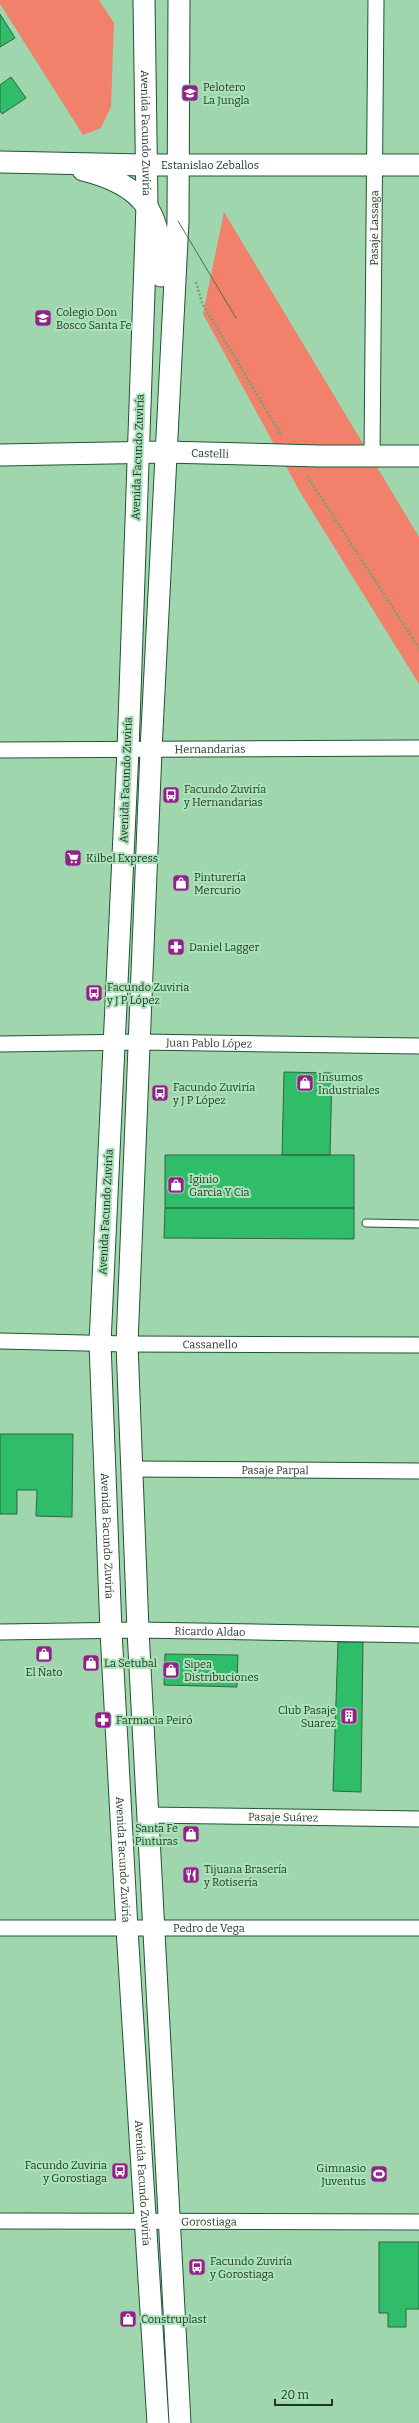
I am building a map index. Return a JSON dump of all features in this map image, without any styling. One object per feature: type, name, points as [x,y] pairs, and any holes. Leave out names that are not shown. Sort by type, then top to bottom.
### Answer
[{"type":"main road","name":"Avenida Facundo Zuviría","points":[[144,0],[145,165],[147,205],[128,750],[100,1343],[111,1631],[127,1929],[147,2221],[158,2423]]},
{"type":"main road","name":"Avenida Facundo Zuviría","points":[[179,0],[179,164],[151,750],[127,1344],[131,1469],[147,1815],[180,2423]]},
{"type":"main road","name":"Estanislao Zeballos","points":[[0,162],[145,165],[419,165]]},
{"type":"main road","points":[[0,162],[91,172],[124,185],[147,205],[161,239],[159,319],[170,360]]},
{"type":"main road","name":"Castelli","points":[[0,454],[165,452],[419,456]]},
{"type":"street","name":"Pasaje Lassaga","points":[[372,456],[376,0]]},
{"type":"street","name":"Hernandarias","points":[[0,750],[419,748]]},
{"type":"street","name":"Juan Pablo López","points":[[0,1044],[115,1044],[140,1042],[419,1046]]},
{"type":"street","name":"Cassanello","points":[[0,1341],[127,1344],[419,1345]]},
{"type":"street","name":"Pasaje Parpal","points":[[131,1469],[419,1471]]},
{"type":"street","name":"Ricardo Aldao","points":[[0,1632],[138,1630],[419,1635]]},
{"type":"street","name":"Pasaje Suárez","points":[[147,1815],[419,1819]]},
{"type":"street","name":"Pedro de Vega","points":[[0,1928],[419,1928]]},
{"type":"street","name":"Gorostiaga","points":[[0,2221],[419,2222]]},
{"type":"lane","points":[[366,1223],[419,1224]]},
{"type":"shaded area","points":[[0,0],[99,0],[114,23],[111,107],[101,128],[83,135],[0,4]]},
{"type":"shaded area","points":[[224,212],[419,537],[419,684],[300,492],[203,314]]},
{"type":"building","points":[[0,14],[15,38],[0,47]]},
{"type":"building","points":[[11,77],[26,98],[2,114],[0,111],[0,85]]},
{"type":"building","points":[[284,1072],[332,1073],[330,1155],[282,1155]]},
{"type":"building","points":[[165,1155],[354,1155],[354,1208],[165,1208]]},
{"type":"building","points":[[165,1208],[354,1208],[354,1239],[164,1238]]},
{"type":"building","points":[[0,1434],[73,1434],[72,1517],[36,1516],[37,1490],[17,1490],[17,1514],[0,1514]]},
{"type":"building","name":"Club Pasaje Suarez","points":[[338,1642],[363,1642],[361,1792],[333,1791]]},
{"type":"building","points":[[165,1654],[238,1655],[237,1687],[164,1685]]},
{"type":"building","points":[[379,2242],[419,2242],[419,2309],[406,2309],[406,2327],[388,2327],[388,2313],[379,2313]]},
{"type":"tram line","points":[[178,221],[236,318]]},
{"type":"place","name":"Pelotero La Jungla","points":[[190,93]]},
{"type":"place","name":"Colegio Don Bosco Santa Fe","points":[[43,318]]},
{"type":"place","name":"Facundo Zuviría y Hernandarias","points":[[171,795]]},
{"type":"place","name":"Kilbel Express","points":[[73,858]]},
{"type":"place","name":"Pinturería Mercurio","points":[[181,883]]},
{"type":"place","name":"Daniel Lagger","points":[[176,947]]},
{"type":"place","name":"Facundo Zuviria y J P López","points":[[94,993]]},
{"type":"place","name":"Insumos Industriales","points":[[305,1083]]},
{"type":"place","name":"Facundo Zuviría y J P López","points":[[160,1093]]},
{"type":"place","name":"Iginio Garcia Y Cia","points":[[176,1185]]},
{"type":"place","name":"El Ñato","points":[[44,1654]]},
{"type":"place","name":"La Setubal","points":[[91,1663]]},
{"type":"place","name":"Sipea Distribuciones","points":[[171,1670]]},
{"type":"place","name":"Club Pasaje Suarez","points":[[349,1716]]},
{"type":"place","name":"Farmacia Peiró","points":[[103,1720]]},
{"type":"place","name":"Santa Fe Pinturas","points":[[191,1834]]},
{"type":"place","name":"Tijuana Brasería y Rotisería","points":[[191,1875]]},
{"type":"place","name":"Facundo Zuviria y Gorostiaga","points":[[120,2171]]},
{"type":"place","name":"Gimnasio Juventus","points":[[379,2174]]},
{"type":"place","name":"Facundo Zuviría y Gorostiaga","points":[[197,2267]]},
{"type":"place","name":"Construplast","points":[[128,2319]]}]
